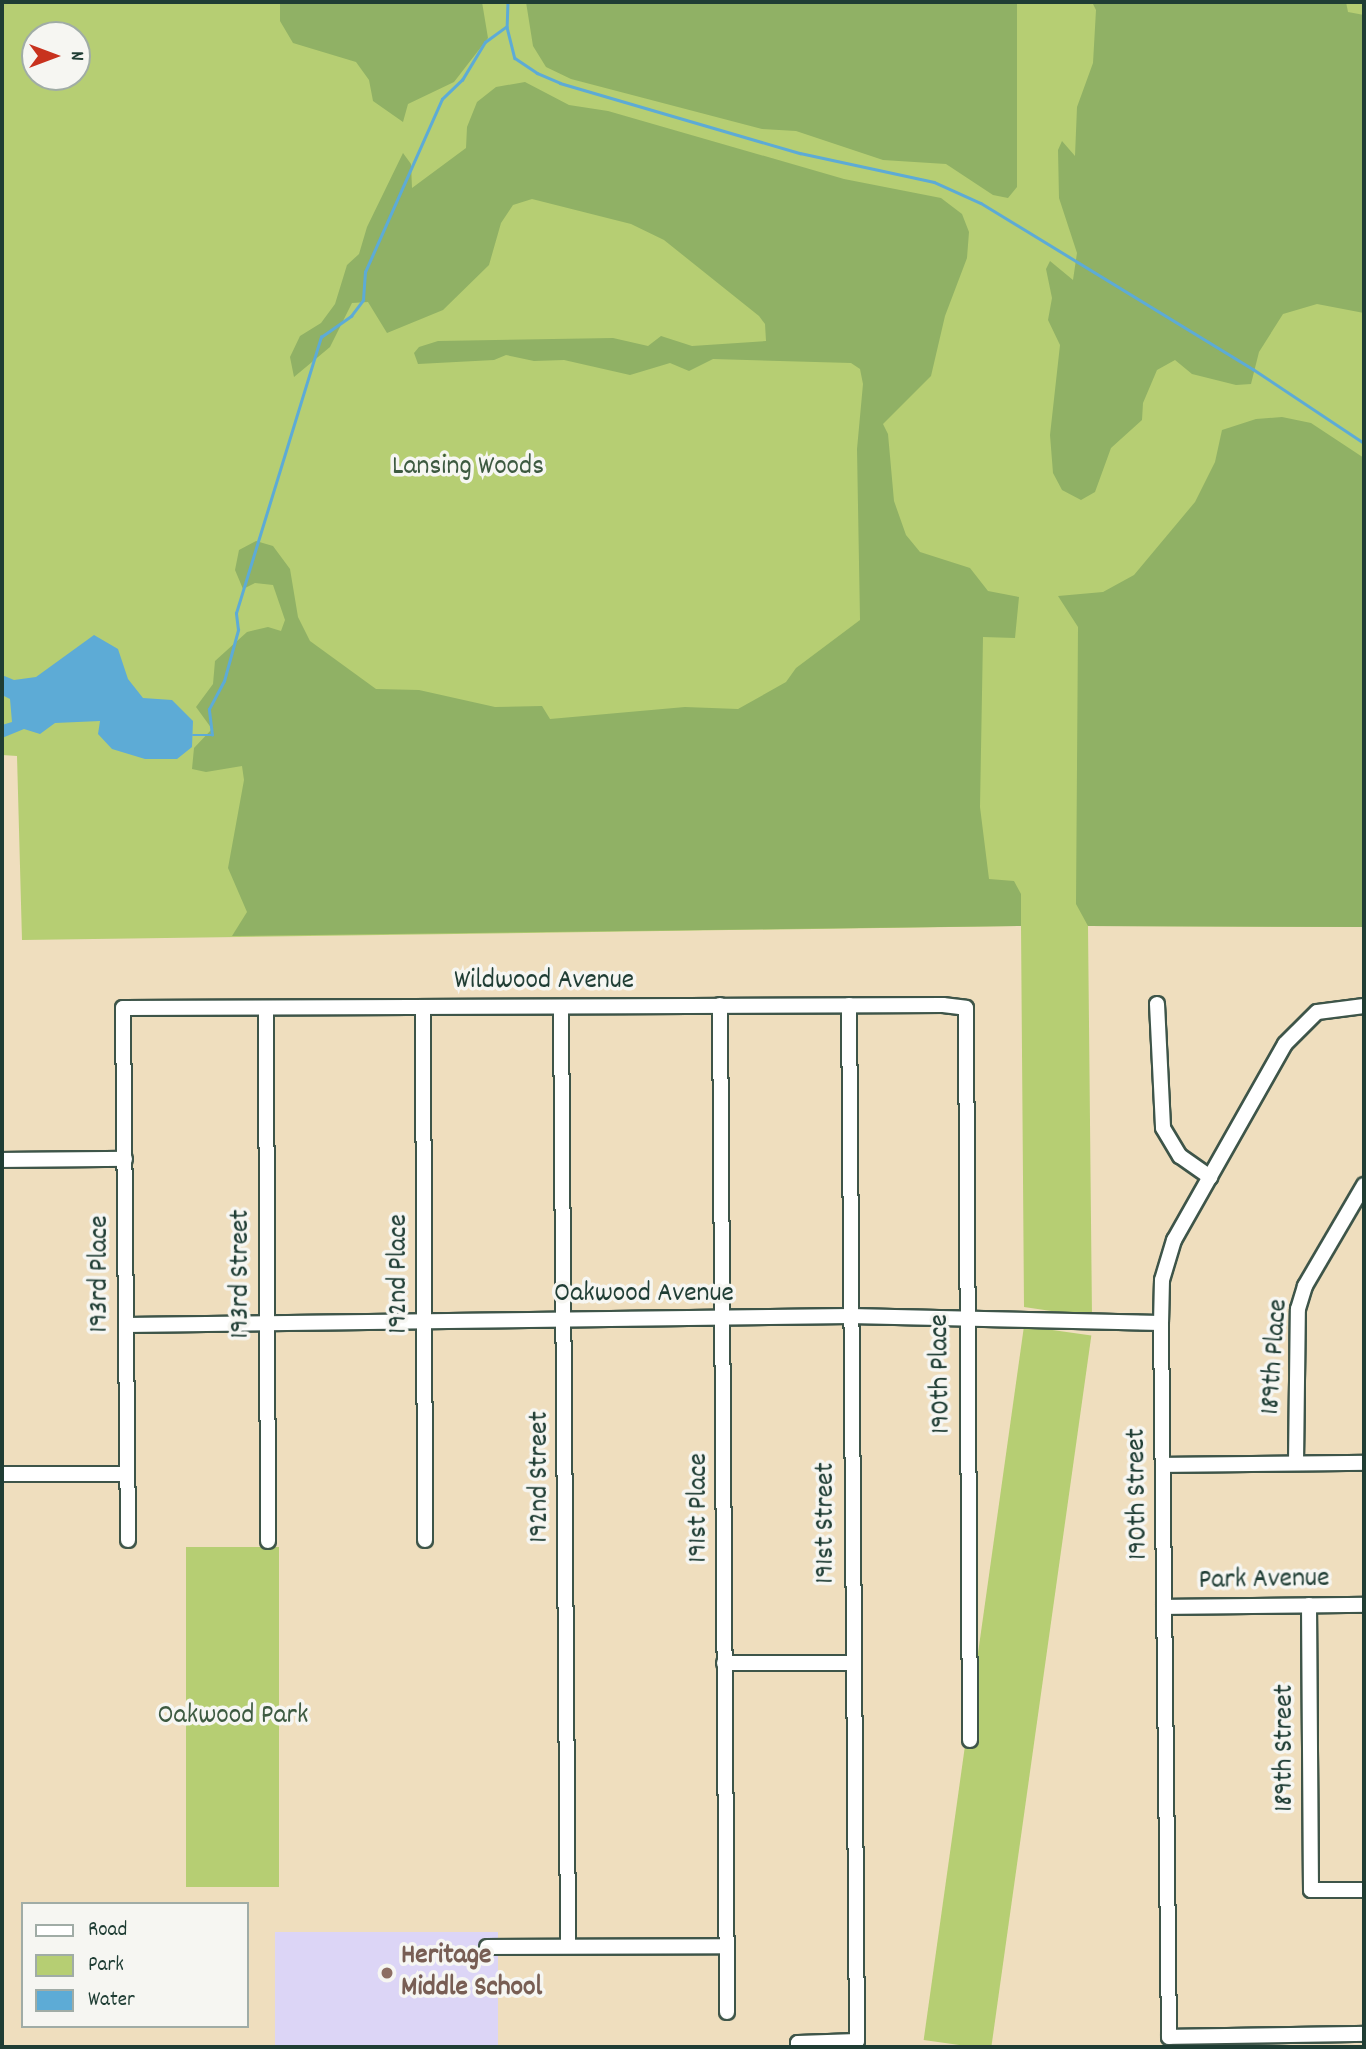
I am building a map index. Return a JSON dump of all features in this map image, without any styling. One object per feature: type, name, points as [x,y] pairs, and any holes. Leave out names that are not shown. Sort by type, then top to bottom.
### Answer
[{"type":"street","points":[[1157,1004],[1163,1128],[1180,1156],[1210,1177]]},
{"type":"street","name":"191st Place","points":[[720,1005],[727,2011]]},
{"type":"street","name":"Wildwood Avenue","points":[[123,1008],[849,1005],[966,1009]]},
{"type":"street","name":"191st Street","points":[[798,2045],[857,2041],[849,1005]]},
{"type":"street","name":"190th Street","points":[[1364,1006],[1332,1007],[1310,1016],[1292,1033],[1168,1254],[1162,1280],[1161,1323],[1169,2037],[1364,2034]]},
{"type":"street","name":"192nd Street","points":[[561,1007],[568,1946]]},
{"type":"street","name":"193rd Place","points":[[123,1008],[128,1540]]},
{"type":"street","name":"193rd Street","points":[[266,1008],[268,1541]]},
{"type":"street","name":"192nd Place","points":[[423,1008],[425,1540]]},
{"type":"street","name":"190th Place","points":[[966,1009],[965,1318],[970,1740]]},
{"type":"street","points":[[2,1160],[125,1159]]},
{"type":"street","name":"189th Place","points":[[1296,1463],[1298,1309],[1305,1286],[1364,1185]]},
{"type":"street","name":"Oakwood Avenue","points":[[126,1325],[425,1320],[724,1320],[850,1316],[1161,1323]]},
{"type":"street","points":[[1163,1465],[1364,1463]]},
{"type":"street","points":[[2,1474],[127,1474]]},
{"type":"street","name":"189th Street","points":[[1309,1605],[1311,1890],[1364,1890]]},
{"type":"street","name":"Park Avenue","points":[[1164,1607],[1364,1605]]},
{"type":"street","points":[[724,1663],[853,1663]]},
{"type":"street","points":[[487,1947],[726,1946]]},
{"type":"shaded area","name":"Heritage Middle School","points":[[275,1932],[498,1932],[498,2047],[275,2047]]},
{"type":"green space","name":"Lansing Woods","points":[[2,2],[1364,2],[1364,927],[1088,926],[1092,1317],[1024,1307],[1021,926],[22,940],[17,756],[2,755]]},
{"type":"green space","points":[[280,2],[482,2],[488,38],[454,82],[408,104],[403,122],[373,101],[369,80],[356,62],[293,43],[280,21]]},
{"type":"green space","points":[[526,2],[1017,2],[1017,187],[1008,198],[993,195],[946,164],[883,160],[796,131],[762,129],[571,79],[546,67],[533,46]]},
{"type":"green space","points":[[1092,2],[1346,2],[1348,12],[1364,15],[1364,313],[1317,304],[1283,314],[1259,352],[1251,384],[1236,385],[1192,374],[1175,360],[1157,370],[1143,403],[1142,420],[1111,448],[1095,492],[1081,500],[1062,490],[1053,473],[1050,435],[1060,345],[1048,320],[1052,298],[1046,269],[1050,261],[1073,280],[1077,253],[1059,198],[1058,150],[1062,141],[1075,156],[1077,107],[1093,63],[1096,10]]},
{"type":"green space","points":[[525,82],[569,105],[608,111],[844,179],[941,198],[962,214],[969,232],[967,258],[945,316],[931,376],[883,424],[888,434],[894,501],[906,535],[920,552],[970,568],[988,591],[1019,597],[1015,638],[983,637],[980,807],[989,879],[1014,881],[1021,894],[1021,926],[232,936],[247,912],[228,868],[244,780],[242,766],[206,772],[192,769],[194,748],[212,729],[196,707],[213,684],[215,661],[247,632],[268,627],[281,631],[285,620],[273,585],[255,583],[243,589],[235,570],[239,550],[256,541],[273,546],[290,569],[298,617],[310,641],[376,689],[419,690],[495,707],[542,706],[550,719],[685,707],[738,709],[786,682],[796,668],[860,620],[857,449],[863,384],[860,369],[851,363],[713,359],[689,371],[670,363],[630,375],[564,360],[534,361],[506,355],[494,360],[418,364],[414,353],[419,347],[438,341],[613,338],[648,346],[661,336],[692,346],[766,341],[765,324],[759,316],[664,240],[631,224],[532,199],[513,205],[501,223],[489,265],[443,310],[387,333],[368,302],[352,303],[330,347],[294,377],[290,357],[300,336],[321,323],[335,304],[347,265],[359,254],[367,227],[403,153],[411,164],[412,188],[466,148],[467,127],[477,102],[496,87]]},
{"type":"green space","points":[[1282,417],[1311,423],[1364,458],[1364,927],[1088,926],[1076,904],[1078,627],[1058,596],[1103,592],[1134,575],[1195,502],[1215,462],[1222,430],[1256,419]]},
{"type":"green space","points":[[1024,1326],[1091,1335],[991,2047],[924,2040]]},
{"type":"green space","name":"Oakwood Park","points":[[186,1547],[279,1547],[279,1887],[186,1887]]},
{"type":"water","points":[[94,635],[118,649],[128,679],[143,698],[172,700],[193,721],[192,747],[177,759],[145,759],[112,749],[98,734],[100,721],[55,723],[40,734],[24,729],[2,738],[2,725],[12,722],[10,699],[2,695],[2,675],[14,680],[36,677]]},
{"type":"waterway","points":[[508,2],[507,27],[515,58],[537,73],[560,83],[800,153],[934,182],[981,203],[1253,369],[1364,443]]},
{"type":"waterway","points":[[193,735],[212,735],[209,709],[224,681],[238,630],[236,613],[321,337],[351,316],[363,300],[365,272],[442,99],[462,80],[485,42],[506,27]]},
{"type":"place","name":"Heritage Middle School","points":[[387,1973]]}]
